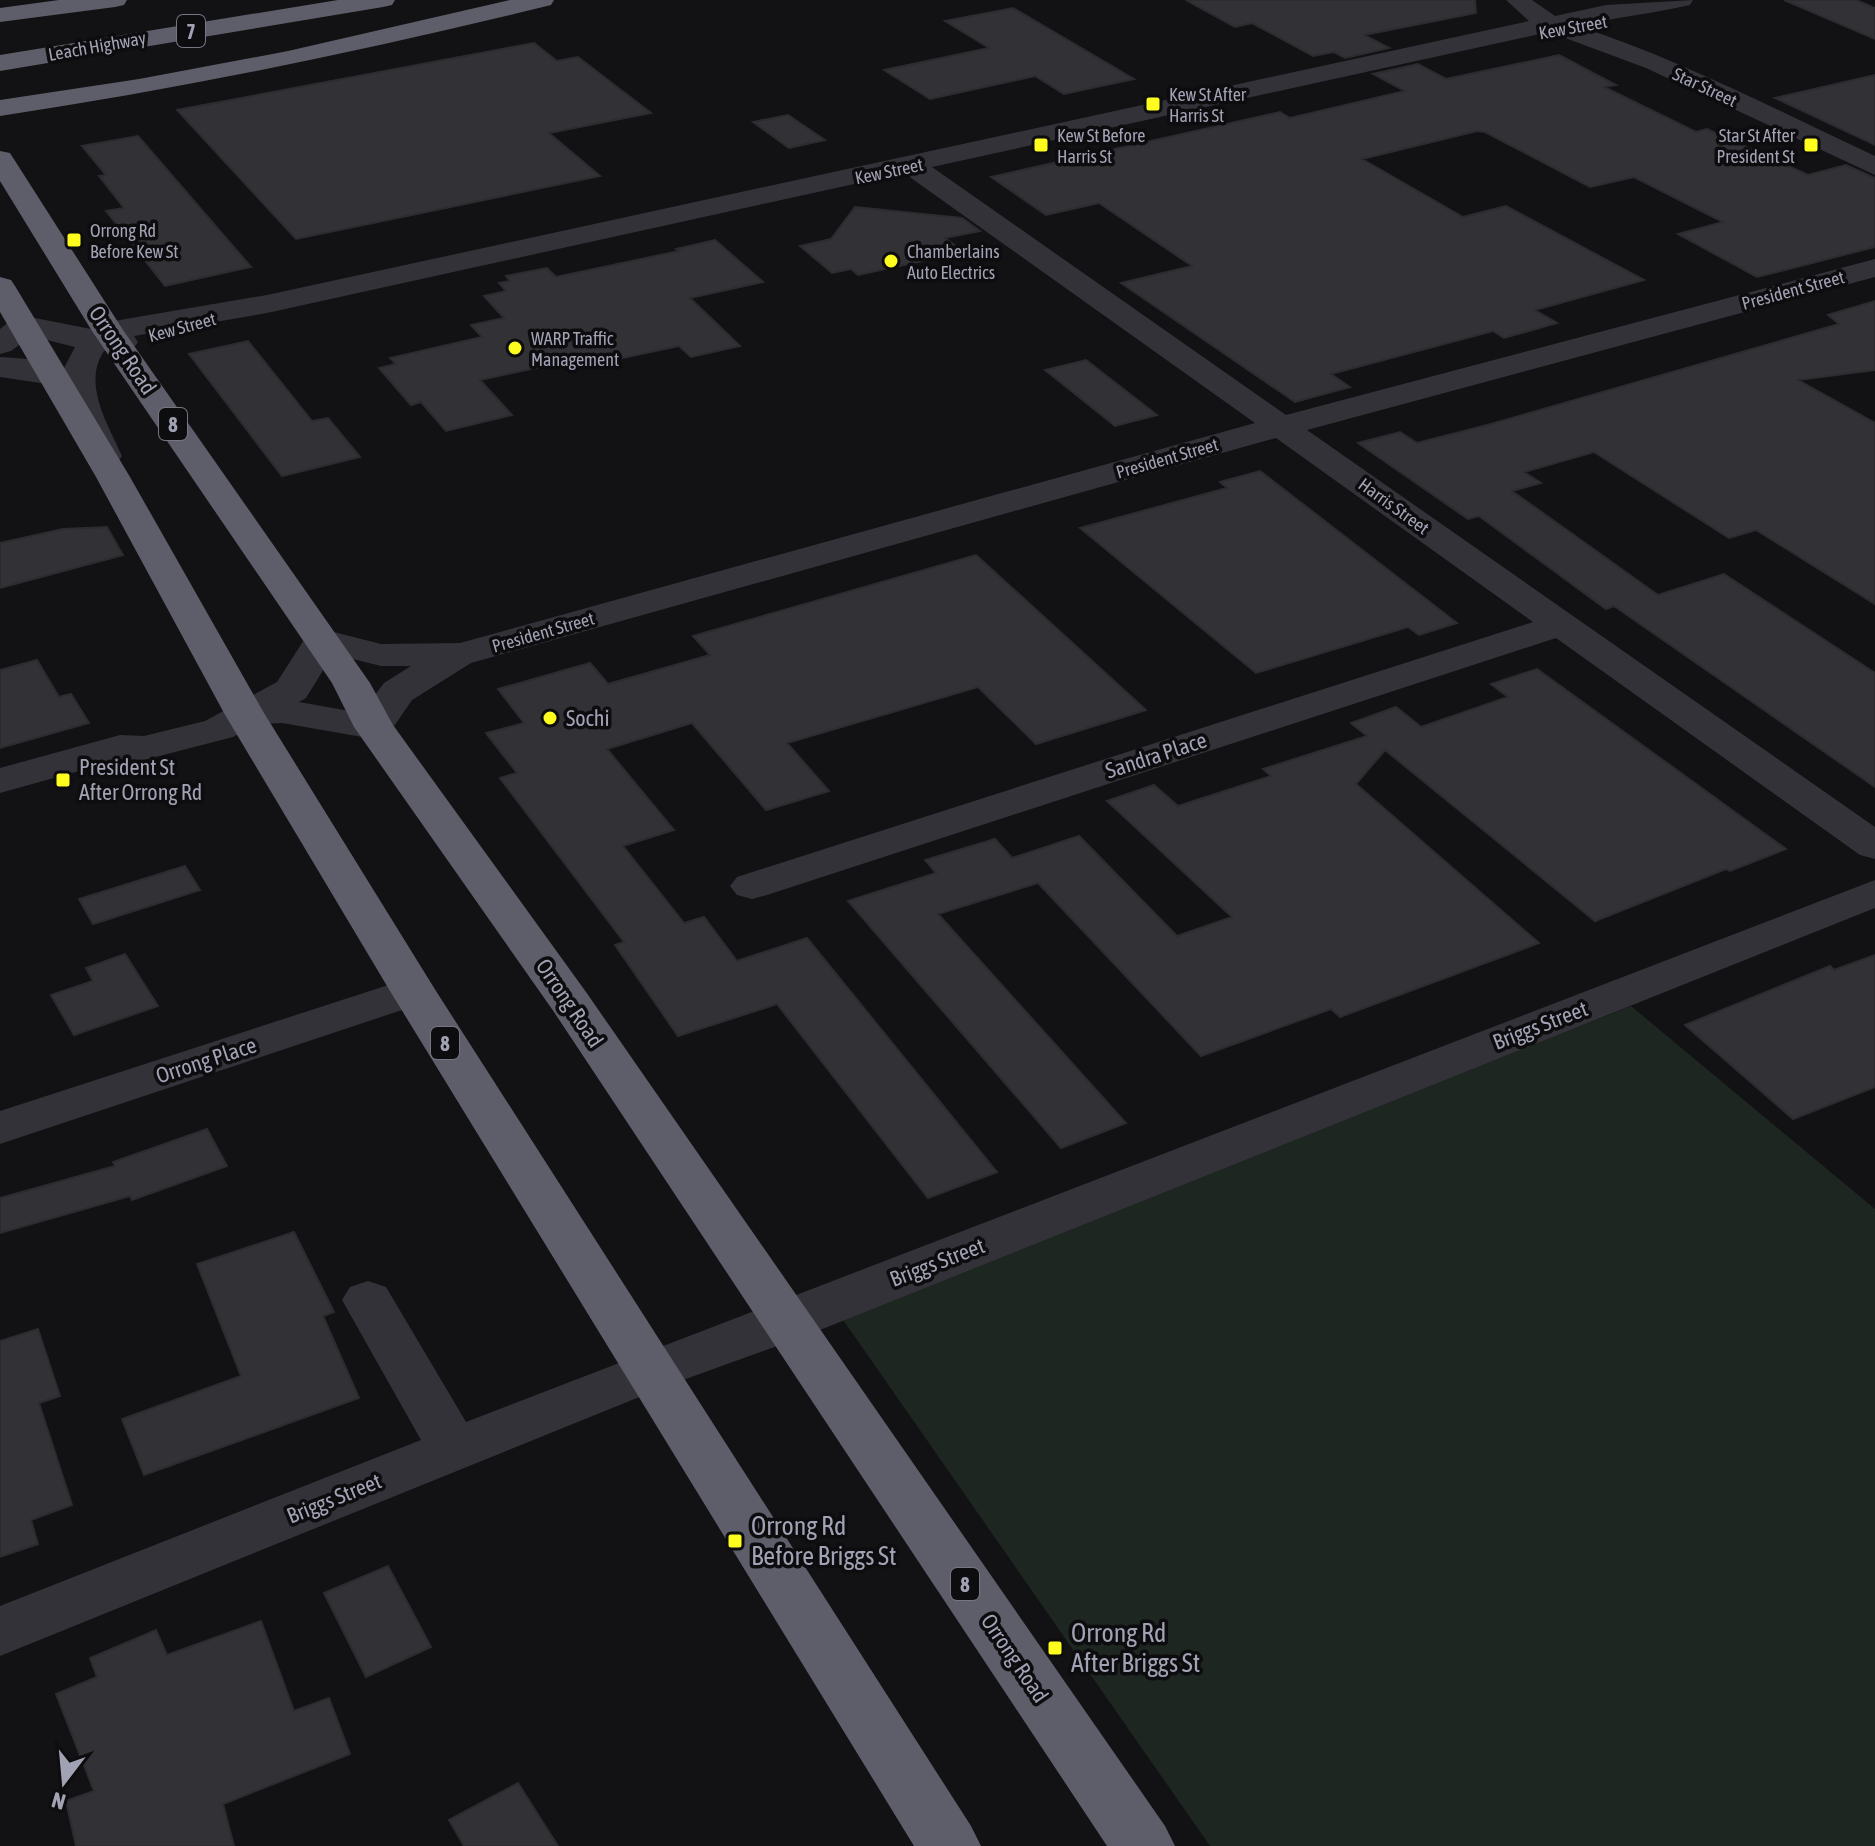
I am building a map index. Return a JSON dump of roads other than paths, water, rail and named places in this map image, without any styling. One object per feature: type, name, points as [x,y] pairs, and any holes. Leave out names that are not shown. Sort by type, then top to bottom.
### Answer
[{"type":"highway","points":[[4,14],[115,0]]},
{"type":"highway","name":"Leach Highway","points":[[0,52],[306,0]]},
{"type":"highway","name":"Leach Highway","points":[[0,63],[383,0]]},
{"type":"highway","points":[[0,108],[139,87],[288,59],[542,0]]},
{"type":"highway","points":[[0,141],[28,119],[139,87]]},
{"type":"highway","name":"Orrong Road","points":[[0,159],[107,338],[322,640],[351,683],[374,727],[570,1002],[1143,1846]]},
{"type":"highway","name":"8","points":[[0,286],[13,335],[54,375],[244,713],[413,991],[949,1846]]},
{"type":"street","name":"Star Street","points":[[1520,0],[1526,10],[1622,48],[1875,167]]},
{"type":"street","name":"Kew Street","points":[[13,335],[107,338],[1510,36],[1621,18],[1633,11],[1681,0]]},
{"type":"street","name":"Harris Street","points":[[912,166],[1875,846]]},
{"type":"street","name":"President Street","points":[[374,727],[381,708],[394,692],[461,654],[1282,426],[1875,268]]},
{"type":"street","points":[[107,338],[77,368],[78,385],[113,477]]},
{"type":"street","points":[[0,367],[54,375]]},
{"type":"street","name":"Sandra Place","points":[[752,886],[1560,625]]},
{"type":"street","points":[[0,781],[120,747],[144,748],[219,729],[292,690],[322,640]]},
{"type":"street","name":"President Street","points":[[322,640],[381,655],[461,654]]},
{"type":"street","points":[[244,713],[282,711],[374,727]]},
{"type":"street","name":"Briggs Street","points":[[0,1632],[650,1371],[786,1322],[1875,893]]},
{"type":"street","name":"Orrong Place","points":[[0,1128],[413,991]]},
{"type":"street","points":[[368,1300],[454,1450]]},
{"type":"place","name":"Kew St After Harris St","points":[[1153,104]]},
{"type":"place","name":"Kew St Before Harris St","points":[[1041,145]]},
{"type":"place","name":"Star St After President St","points":[[1811,145]]},
{"type":"place","name":"Orrong Rd Before Kew St","points":[[74,240]]},
{"type":"place","name":"Chamberlains Auto Electrics","points":[[891,261]]},
{"type":"place","name":"WARP Traffic Management","points":[[515,348]]},
{"type":"place","name":"Sochi","points":[[550,718]]},
{"type":"place","name":"President St After Orrong Rd","points":[[63,780]]},
{"type":"place","name":"Orrong Rd Before Briggs St","points":[[735,1541]]},
{"type":"place","name":"Orrong Rd After Briggs St","points":[[1055,1648]]}]
